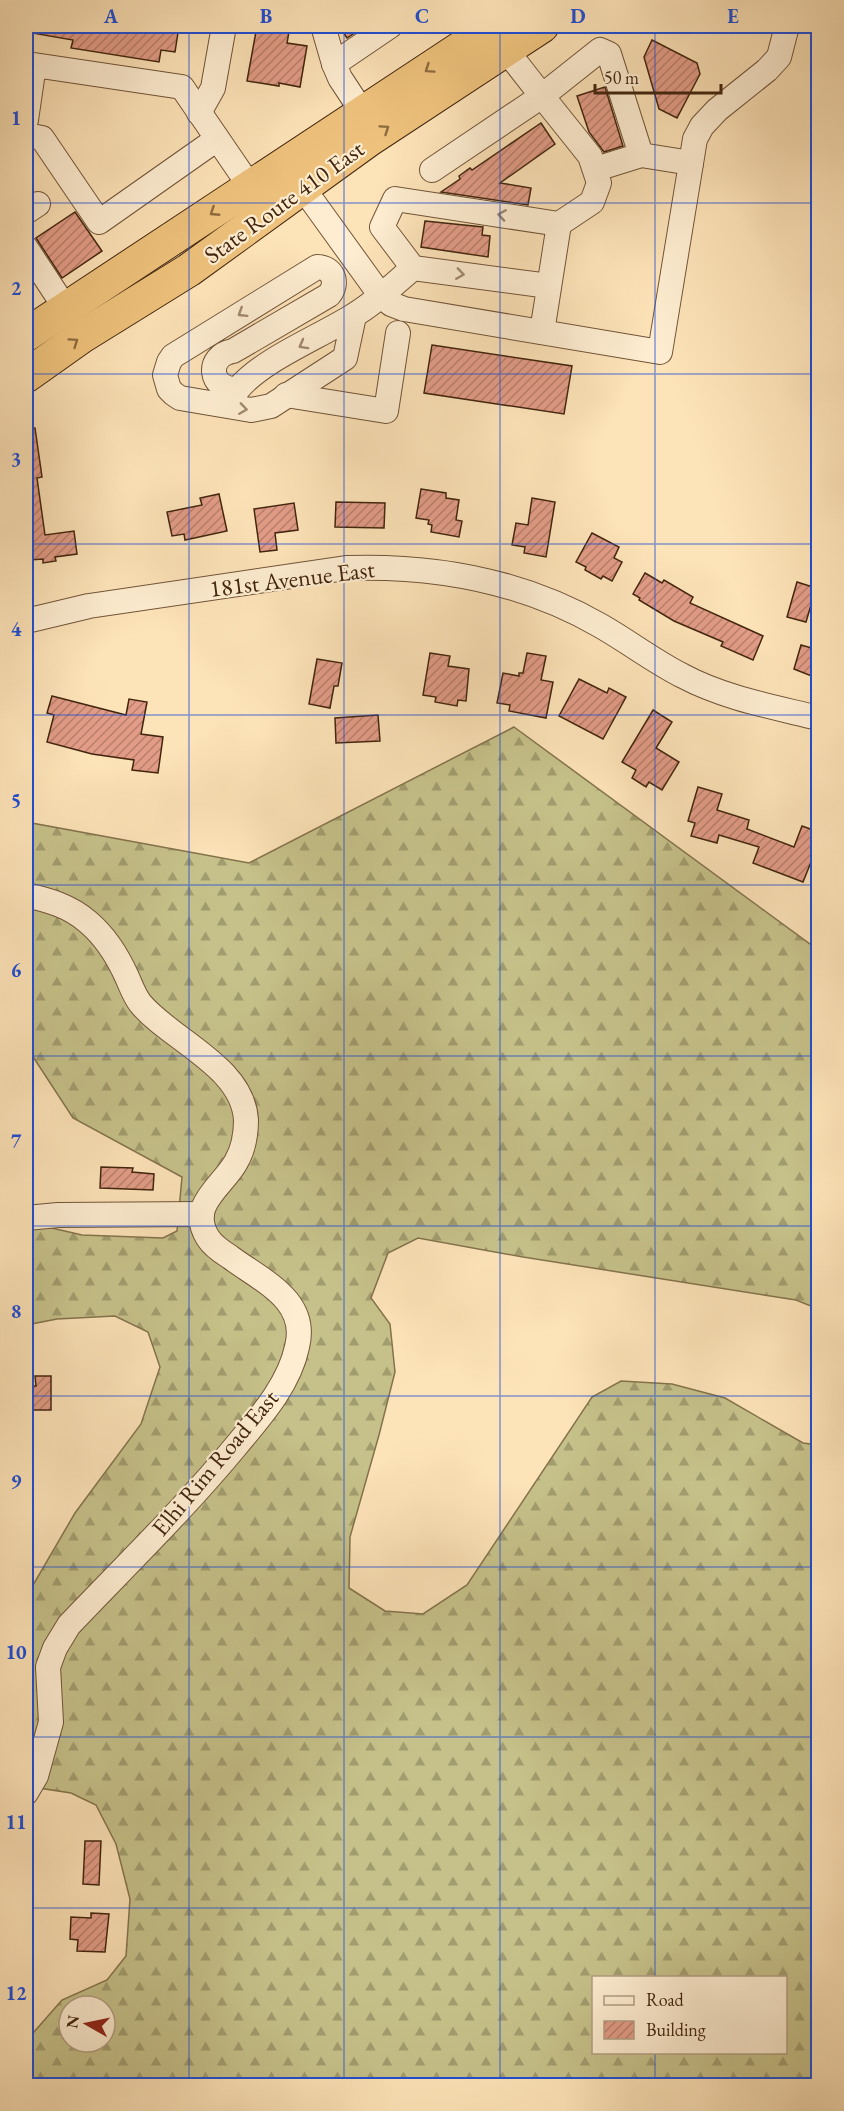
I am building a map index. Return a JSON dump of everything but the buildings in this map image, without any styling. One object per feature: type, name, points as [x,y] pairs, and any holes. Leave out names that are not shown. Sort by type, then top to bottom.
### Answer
[{"type":"highway","name":"State Route 410 East","points":[[26,335],[487,34],[542,26]]},
{"type":"highway","name":"State Route 410 East","points":[[26,376],[81,337],[189,270],[370,139],[487,34]]},
{"type":"street","points":[[199,113],[213,88],[224,26]]},
{"type":"street","points":[[323,26],[340,78],[363,113]]},
{"type":"street","points":[[334,64],[390,26]]},
{"type":"street","points":[[303,188],[381,296],[391,304],[404,309],[660,352],[695,139],[702,126],[717,110],[767,70],[779,57],[788,26]]},
{"type":"street","points":[[487,34],[542,96],[590,156],[599,183],[592,202],[559,224],[395,199],[382,227],[413,268],[549,286]]},
{"type":"street","points":[[432,170],[542,96],[600,50],[609,54],[641,155]]},
{"type":"street","points":[[26,120],[34,65],[182,87],[251,188]]},
{"type":"street","points":[[26,135],[42,138],[99,222],[217,139]]},
{"type":"street","points":[[596,170],[641,155],[691,163]]},
{"type":"street","points":[[542,332],[559,224]]},
{"type":"street","points":[[26,248],[66,309]]},
{"type":"street","points":[[354,316],[345,358],[271,406],[250,410],[180,398],[174,394],[166,382],[165,375],[169,362],[179,352],[316,267],[326,268],[333,275],[334,286],[329,295],[233,351],[221,355],[214,367],[216,380],[225,388],[238,389],[262,367],[354,316],[413,268]]},
{"type":"street","points":[[286,395],[386,411],[398,333]]},
{"type":"street","points":[[202,338],[217,360]]},
{"type":"street","name":"181st Avenue East","points":[[26,621],[89,606],[346,568],[380,567],[439,572],[504,585],[539,596],[600,625],[683,676],[709,687],[819,718]]},
{"type":"street","points":[[26,895],[68,908],[88,921],[109,942],[141,1004],[221,1071],[239,1094],[246,1118],[243,1141],[235,1164],[213,1189],[202,1214],[58,1215],[26,1218]]},
{"type":"street","name":"Elhi Rim Road East","points":[[26,1793],[36,1776],[51,1722],[47,1675],[55,1648],[69,1625],[187,1503],[261,1415],[290,1368],[297,1349],[300,1331],[298,1317],[293,1307],[284,1296],[218,1249],[208,1239],[203,1227],[202,1214]]},
{"type":"green space","points":[[514,727],[818,950],[818,1309],[796,1300],[418,1238],[388,1253],[371,1298],[390,1324],[395,1372],[350,1537],[349,1588],[385,1611],[423,1614],[467,1585],[592,1397],[621,1381],[672,1384],[725,1398],[803,1443],[818,1445],[818,2085],[26,2085],[26,2041],[57,2006],[57,2054],[117,2054],[117,1994],[76,1994],[107,1980],[126,1956],[130,1899],[116,1844],[96,1805],[71,1793],[26,1786],[26,1602],[29,1592],[75,1513],[141,1424],[160,1367],[148,1332],[115,1316],[57,1319],[26,1325],[26,1222],[82,1235],[163,1238],[177,1231],[182,1177],[73,1118],[26,1046],[26,822],[249,863]]}]
